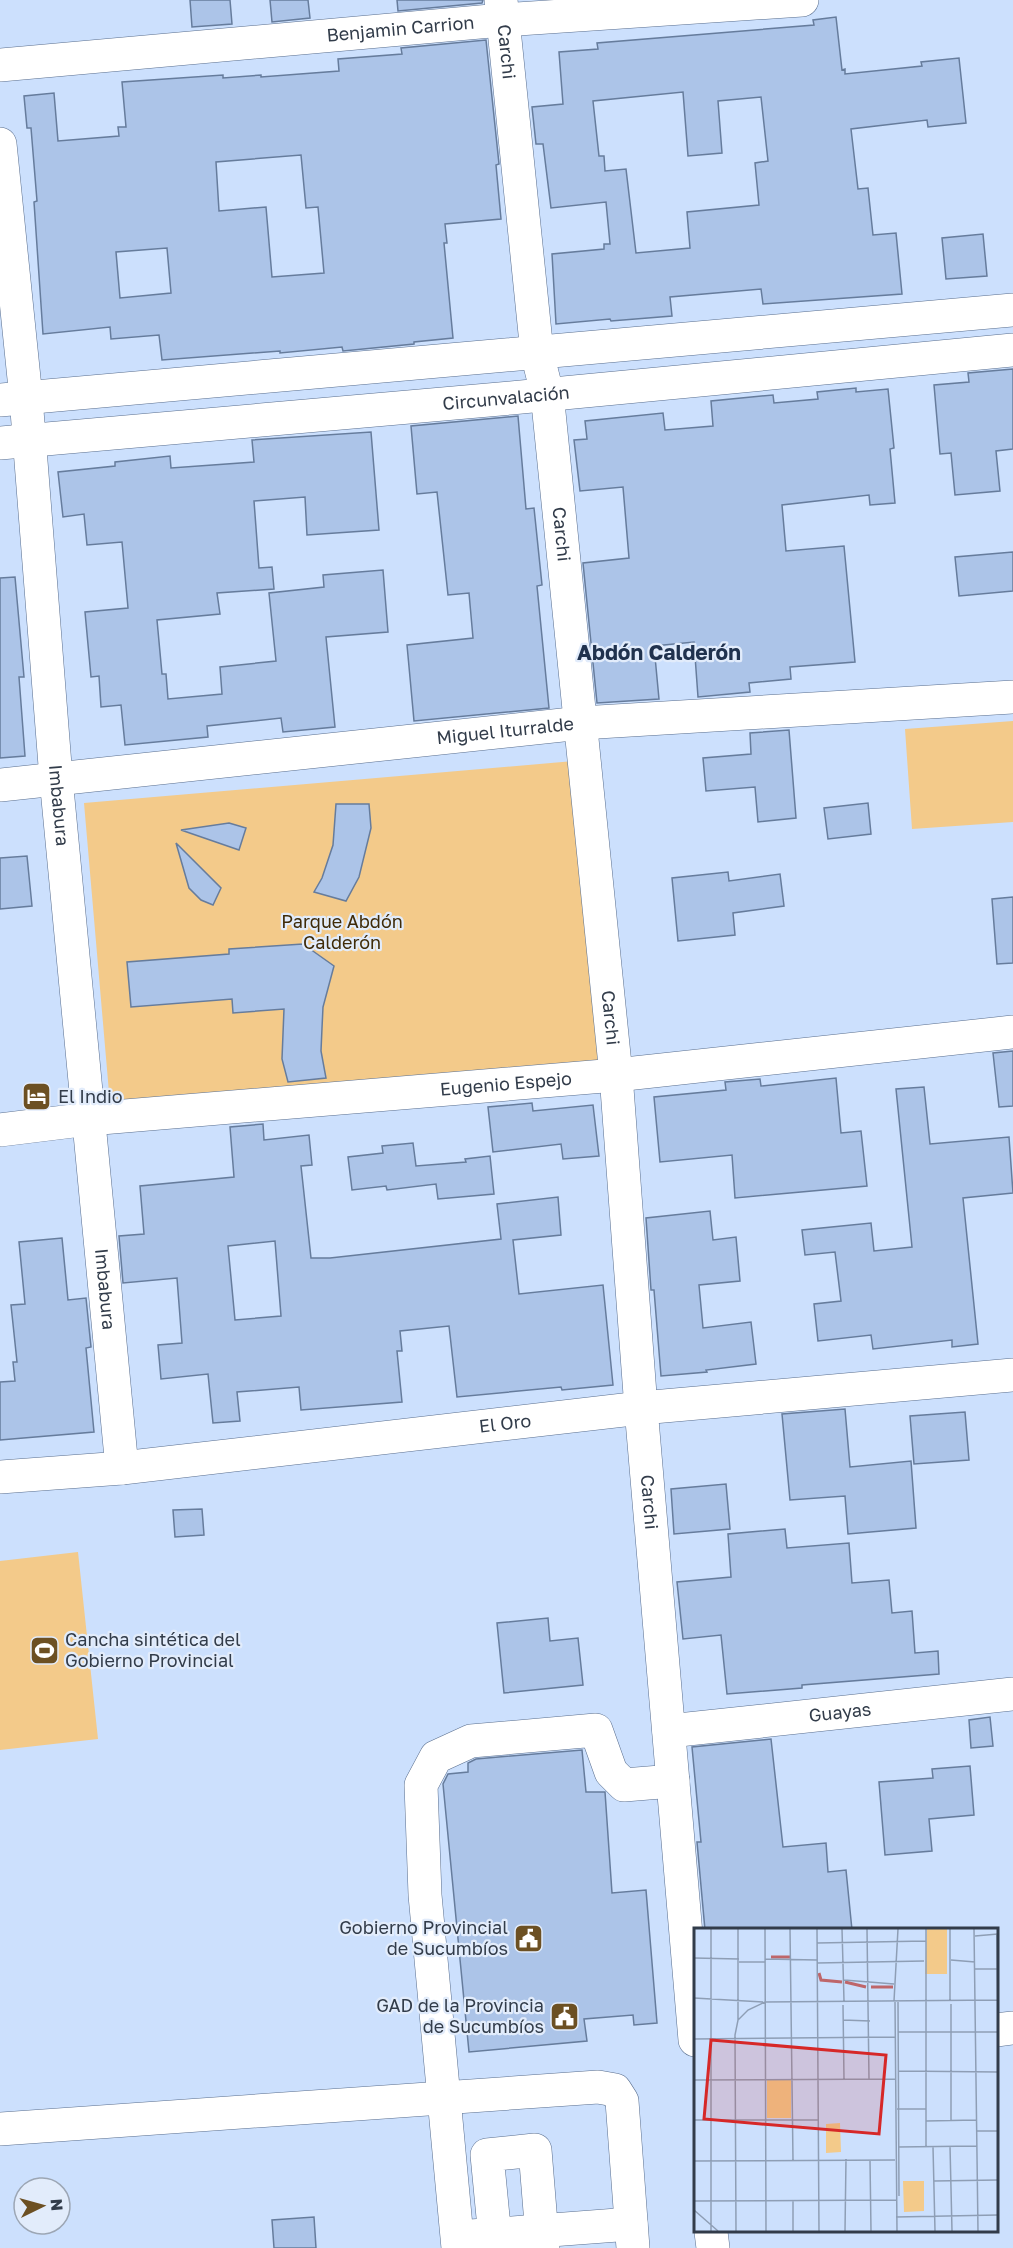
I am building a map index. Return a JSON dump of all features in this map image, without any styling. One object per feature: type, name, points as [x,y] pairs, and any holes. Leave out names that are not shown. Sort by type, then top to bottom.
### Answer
[{"type":"street","name":"Benjamin Carrion","points":[[0,65],[501,10],[802,0]]},
{"type":"street","name":"Carchi","points":[[501,10],[537,353],[548,393],[616,1075],[641,1408],[694,2028]]},
{"type":"street","name":"Imbabura","points":[[0,144],[14,442],[56,778],[122,1468]]},
{"type":"street","points":[[13,399],[1013,310]]},
{"type":"street","name":"Circunvalación","points":[[14,442],[1013,350]]},
{"type":"street","name":"Miguel Iturralde","points":[[0,784],[580,723],[1013,697]]},
{"type":"street","name":"Eugenio Espejo","points":[[0,1130],[88,1119],[616,1075],[1013,1032]]},
{"type":"street","name":"El Oro","points":[[0,1477],[122,1468],[641,1408],[1013,1375]]},
{"type":"street","name":"Guayas","points":[[669,1731],[1013,1694]]},
{"type":"street","points":[[0,2129],[444,2097],[597,2087],[615,2090],[622,2100],[632,2236],[457,2242],[444,2097],[425,1895],[421,1785],[436,1758],[471,1740],[596,1730],[611,1772],[624,1785],[673,1781]]},
{"type":"street","points":[[998,2030],[1013,2028]]},
{"type":"street","points":[[495,2241],[487,2155],[535,2150],[542,2239]]},
{"type":"street","points":[[711,2233],[713,2248]]},
{"type":"green space","points":[[1013,721],[1013,822],[912,829],[905,729]]},
{"type":"green space","name":"Parque Abdón Calderón","points":[[574,761],[600,1062],[110,1104],[84,803]]},
{"type":"green space","name":"Cancha sintética del Gobierno Provincial","points":[[78,1552],[98,1739],[0,1750],[0,1561]]},
{"type":"building","points":[[190,0],[230,0],[232,24],[192,27]]},
{"type":"building","points":[[270,0],[308,0],[310,18],[272,22]]},
{"type":"building","points":[[397,0],[483,0],[482,3],[398,11]]},
{"type":"building","points":[[836,17],[842,70],[845,69],[845,74],[922,66],[921,62],[959,58],[966,123],[928,127],[927,120],[851,129],[858,189],[868,188],[873,235],[896,233],[902,294],[763,304],[761,289],[670,297],[672,316],[556,324],[552,254],[604,249],[604,244],[610,244],[606,202],[551,208],[543,144],[536,144],[532,107],[563,104],[559,52],[598,49],[597,43],[814,25],[813,20]],"holes":[[[683,92],[688,156],[722,153],[718,101],[761,97],[768,161],[755,163],[759,205],[687,212],[690,248],[636,253],[626,169],[605,171],[604,156],[599,156],[593,101]]]},
{"type":"building","points":[[486,40],[499,164],[496,165],[501,219],[445,224],[447,243],[444,243],[453,338],[343,351],[342,347],[162,360],[159,335],[111,339],[110,327],[43,334],[34,202],[37,201],[31,128],[27,128],[24,96],[54,93],[58,141],[119,136],[118,127],[126,127],[122,82],[223,75],[223,78],[261,75],[261,77],[339,71],[338,59],[402,54],[401,48]],"holes":[[[301,155],[306,208],[318,207],[324,273],[272,277],[266,207],[219,211],[216,162]],[[167,248],[171,293],[120,298],[116,252]]]},
{"type":"building","points":[[983,234],[987,276],[946,279],[942,238]]},
{"type":"building","points":[[1013,369],[1013,449],[996,451],[1000,491],[955,495],[951,453],[940,454],[934,385],[969,382],[968,373]]},
{"type":"building","points":[[856,388],[856,392],[888,389],[894,448],[890,449],[895,503],[870,505],[869,495],[782,505],[786,551],[844,546],[855,662],[790,667],[791,679],[749,683],[750,692],[698,697],[694,642],[654,646],[659,699],[597,703],[583,563],[629,558],[623,487],[580,491],[574,440],[587,439],[585,421],[663,413],[665,430],[713,426],[711,401],[773,395],[774,403],[818,399],[817,392]]},
{"type":"building","points":[[518,416],[526,509],[534,508],[542,585],[537,586],[549,708],[414,721],[407,645],[473,638],[469,593],[448,595],[437,492],[417,494],[411,426]]},
{"type":"building","points":[[371,432],[379,530],[307,535],[305,497],[254,501],[259,568],[272,567],[274,589],[217,593],[220,614],[157,620],[162,674],[166,674],[168,699],[222,694],[220,667],[276,661],[269,593],[324,587],[323,575],[383,570],[388,632],[326,637],[335,727],[283,732],[281,718],[207,726],[208,737],[125,745],[121,705],[101,707],[99,676],[91,677],[85,612],[128,608],[122,542],[87,545],[84,514],[63,517],[58,472],[115,466],[115,462],[170,456],[171,468],[254,462],[252,440]]},
{"type":"building","points":[[1013,552],[1013,591],[959,596],[955,557]]},
{"type":"building","points":[[15,577],[24,677],[19,677],[25,756],[0,758],[0,578]]},
{"type":"building","points":[[789,730],[796,818],[758,822],[755,787],[706,791],[703,758],[751,754],[750,733]]},
{"type":"building","points":[[868,803],[871,834],[828,839],[824,808]]},
{"type":"building","points":[[336,804],[369,804],[371,828],[359,877],[346,901],[314,892],[322,878],[333,845]]},
{"type":"building","points":[[229,823],[246,828],[239,850],[181,830]]},
{"type":"building","points":[[176,843],[221,888],[213,905],[201,900],[189,888]]},
{"type":"building","points":[[27,856],[32,906],[0,909],[0,858]]},
{"type":"building","points":[[728,872],[729,881],[780,874],[784,906],[733,913],[735,935],[678,941],[672,878]]},
{"type":"building","points":[[1013,897],[1013,963],[997,964],[992,899]]},
{"type":"building","points":[[303,944],[334,966],[323,1007],[321,1051],[326,1078],[288,1082],[282,1059],[284,1009],[233,1013],[232,999],[131,1007],[127,962],[229,954],[229,949]]},
{"type":"building","points":[[1013,1051],[1013,1106],[999,1107],[993,1053]]},
{"type":"building","points":[[836,1078],[841,1133],[861,1131],[867,1186],[735,1198],[732,1155],[660,1162],[654,1097],[726,1090],[725,1082],[760,1079],[761,1086]]},
{"type":"building","points":[[924,1087],[930,1144],[1009,1137],[1013,1193],[963,1198],[978,1344],[952,1347],[952,1340],[873,1349],[871,1335],[818,1341],[814,1304],[841,1301],[835,1252],[805,1255],[802,1230],[871,1223],[874,1251],[912,1247],[896,1089]]},
{"type":"building","points":[[532,1103],[533,1111],[593,1105],[599,1156],[563,1159],[561,1144],[493,1152],[488,1107]]},
{"type":"building","points":[[263,1124],[264,1140],[309,1135],[312,1165],[301,1166],[311,1258],[330,1258],[501,1239],[497,1204],[558,1197],[561,1235],[513,1240],[519,1294],[603,1285],[613,1385],[562,1390],[561,1387],[457,1397],[449,1326],[400,1331],[402,1351],[397,1351],[402,1402],[301,1410],[299,1387],[237,1392],[240,1421],[213,1423],[208,1374],[161,1379],[158,1345],[182,1343],[177,1278],[123,1283],[119,1236],[144,1234],[140,1186],[234,1177],[230,1127]],"holes":[[[275,1241],[281,1316],[235,1320],[228,1246]]]},
{"type":"building","points":[[413,1143],[416,1166],[466,1162],[465,1159],[490,1156],[494,1194],[438,1199],[436,1184],[387,1190],[386,1186],[352,1190],[348,1157],[383,1153],[382,1146]]},
{"type":"building","points":[[710,1211],[713,1240],[736,1237],[740,1281],[699,1285],[703,1328],[751,1322],[756,1364],[661,1376],[654,1290],[651,1290],[646,1218]]},
{"type":"building","points":[[62,1238],[68,1300],[86,1298],[91,1347],[86,1348],[94,1432],[0,1440],[0,1382],[15,1381],[13,1362],[17,1362],[11,1305],[25,1304],[19,1242]]},
{"type":"building","points":[[845,1409],[850,1467],[911,1461],[916,1528],[848,1534],[845,1496],[790,1500],[782,1414]]},
{"type":"building","points":[[965,1412],[969,1460],[914,1464],[910,1416]]},
{"type":"building","points":[[726,1484],[730,1529],[674,1534],[671,1489]]},
{"type":"building","points":[[202,1509],[204,1535],[175,1537],[173,1510]]},
{"type":"building","points":[[785,1529],[787,1548],[849,1543],[852,1583],[889,1580],[892,1613],[912,1611],[915,1653],[938,1651],[939,1674],[802,1685],[802,1688],[727,1694],[721,1635],[683,1639],[677,1582],[731,1577],[728,1534]]},
{"type":"building","points":[[548,1618],[550,1641],[578,1638],[583,1685],[504,1693],[497,1623]]},
{"type":"building","points":[[990,1717],[993,1746],[971,1748],[969,1720]]},
{"type":"building","points":[[771,1739],[783,1847],[826,1843],[828,1872],[846,1870],[852,1928],[705,1928],[697,1842],[701,1842],[692,1747]]},
{"type":"building","name":"Gobierno Provincial de Sucumbíos","points":[[582,1750],[586,1792],[605,1792],[612,1893],[646,1890],[657,2023],[634,2025],[633,2015],[584,2019],[587,2041],[469,2052],[443,1784],[448,1774],[468,1772],[468,1763],[476,1759]]},
{"type":"building","points":[[970,1766],[974,1815],[929,1819],[932,1851],[885,1855],[879,1782],[933,1778],[932,1769]]},
{"type":"building","points":[[314,2217],[316,2248],[274,2248],[272,2220]]},
{"type":"place","name":"El Indio","points":[[37,1097]]},
{"type":"place","name":"Cancha sintética del Gobierno Provincial","points":[[44,1650]]},
{"type":"place","name":"Gobierno Provincial de Sucumbíos","points":[[529,1938]]},
{"type":"place","name":"GAD de la Provincia de Sucumbíos","points":[[565,2016]]},
{"type":"district","name":"Abdón Calderón","points":[[659,653]]}]
